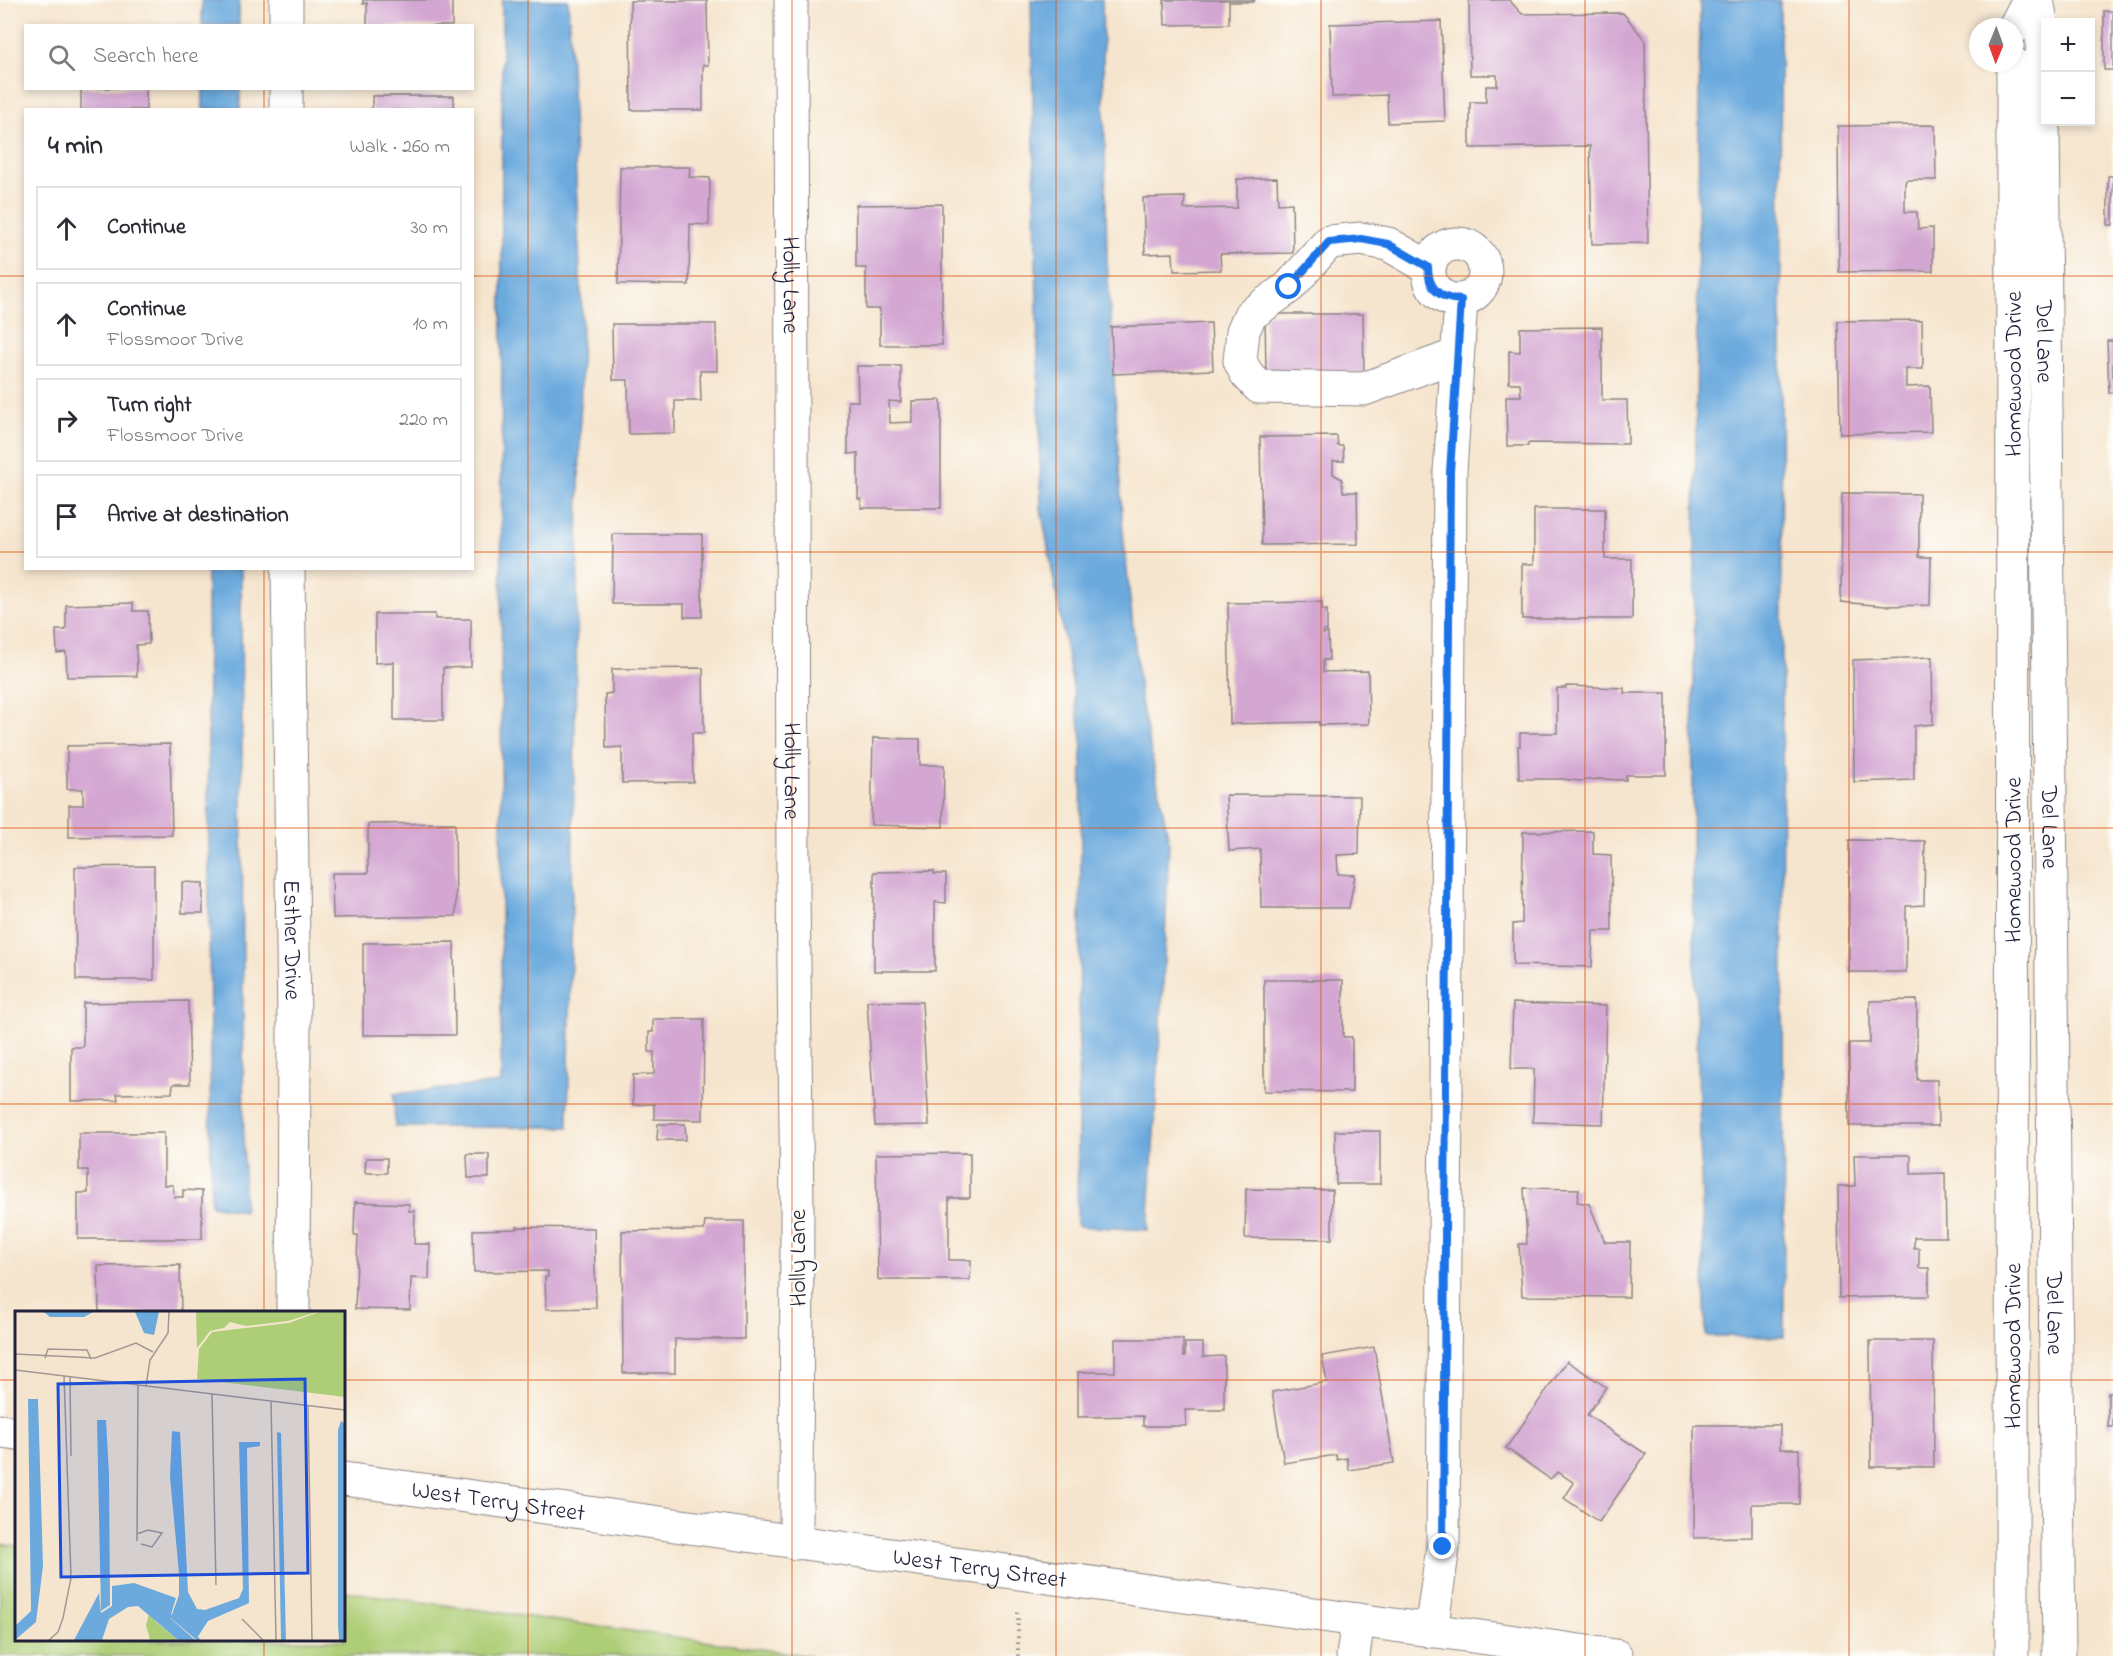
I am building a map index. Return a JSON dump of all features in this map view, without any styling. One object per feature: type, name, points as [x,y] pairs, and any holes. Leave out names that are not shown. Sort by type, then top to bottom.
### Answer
[{"type":"street","points":[[286,0],[286,24]]},
{"type":"street","name":"Holly Lane","points":[[790,0],[793,862],[797,1207],[796,1543]]},
{"type":"street","points":[[2019,18],[2029,0]]},
{"type":"street","name":"Del Lane","points":[[2037,0],[2042,26],[2059,1656]]},
{"type":"street","name":"Homewood Drive","points":[[2012,1656],[2013,72]]},
{"type":"street","points":[[286,90],[286,108]]},
{"type":"street","points":[[1428,267],[1388,244],[1361,239],[1329,242],[1289,287],[1250,315],[1243,331],[1240,361],[1259,387],[1364,389],[1457,355]]},
{"type":"street","points":[[1463,244],[1472,248],[1479,255],[1485,273],[1478,291],[1461,300],[1443,297],[1436,291],[1430,284],[1428,267],[1435,254],[1445,246],[1463,244]]},
{"type":"street","points":[[1431,1631],[1443,1547],[1450,484],[1461,300]]},
{"type":"street","name":"Esther Drive","points":[[288,570],[294,1024],[293,1311]]},
{"type":"street","points":[[0,1431],[15,1433]]},
{"type":"street","name":"West Terry Street","points":[[345,1479],[1616,1656]]},
{"type":"street","points":[[1353,1656],[1358,1620]]},
{"type":"path","points":[[1017,1656],[1018,1573]]},
{"type":"green space","points":[[0,1544],[15,1546],[15,1641],[345,1641],[345,1591],[811,1656],[0,1656]]},
{"type":"water","points":[[202,0],[239,0],[239,24],[202,24]]},
{"type":"water","points":[[502,0],[568,0],[582,316],[568,1127],[395,1127],[394,1094],[501,1083]]},
{"type":"water","points":[[1031,0],[1102,0],[1107,259],[1123,533],[1141,702],[1169,841],[1163,986],[1148,1230],[1077,1226],[1082,738],[1041,508]]},
{"type":"water","points":[[1700,0],[1780,0],[1784,1337],[1706,1336],[1692,869]]},
{"type":"water","points":[[203,90],[240,90],[240,108],[203,108]]},
{"type":"water","points":[[207,570],[241,570],[244,1211],[211,1205]]},
{"type":"building","points":[[363,0],[452,0],[452,24],[367,24],[367,3],[363,4]]},
{"type":"building","points":[[1164,0],[1255,0],[1253,2],[1229,2],[1229,24],[1165,25]]},
{"type":"building","points":[[1469,0],[1509,0],[1522,14],[1623,13],[1645,40],[1648,243],[1592,244],[1590,146],[1470,148],[1470,102],[1486,102],[1486,86],[1497,86],[1497,75],[1470,75]]},
{"type":"building","points":[[630,1],[707,1],[708,65],[703,65],[703,110],[631,110]]},
{"type":"building","points":[[2104,11],[2113,11],[2113,70],[2104,70]]},
{"type":"building","points":[[1441,21],[1445,121],[1388,123],[1387,95],[1332,97],[1330,24]]},
{"type":"building","points":[[81,90],[146,90],[146,108],[81,108]]},
{"type":"building","points":[[372,96],[454,96],[454,108],[372,108]]},
{"type":"building","points":[[1935,125],[1936,180],[1906,180],[1905,184],[1905,212],[1917,212],[1918,229],[1933,228],[1933,271],[1839,272],[1838,126]]},
{"type":"building","points":[[620,167],[690,167],[689,177],[710,178],[709,225],[690,224],[689,285],[618,284]]},
{"type":"building","points":[[2108,176],[2113,176],[2113,225],[2108,225]]},
{"type":"building","points":[[1277,178],[1278,204],[1292,203],[1293,253],[1220,254],[1221,270],[1174,271],[1173,253],[1145,254],[1143,198],[1185,197],[1184,209],[1237,208],[1237,179]]},
{"type":"building","points":[[942,204],[942,345],[880,345],[880,309],[866,309],[866,268],[856,268],[856,205]]},
{"type":"building","points":[[1265,314],[1363,314],[1364,373],[1266,374]]},
{"type":"building","points":[[1922,320],[1923,369],[1906,369],[1906,387],[1930,386],[1931,432],[1840,434],[1838,321]]},
{"type":"building","points":[[1211,323],[1213,370],[1113,374],[1111,327]]},
{"type":"building","points":[[612,324],[716,324],[717,371],[700,371],[701,401],[675,401],[675,433],[629,434],[628,380],[613,380]]},
{"type":"building","points":[[1602,327],[1602,400],[1627,400],[1628,444],[1528,443],[1528,446],[1507,446],[1506,396],[1521,396],[1520,383],[1509,383],[1509,351],[1520,352],[1520,328]]},
{"type":"building","points":[[2107,341],[2113,341],[2113,393],[2109,393]]},
{"type":"building","points":[[857,366],[901,366],[901,402],[889,401],[890,423],[912,422],[912,401],[941,400],[941,508],[861,508],[861,499],[858,499],[858,453],[848,454],[848,401],[858,401]]},
{"type":"building","points":[[1337,436],[1338,446],[1343,446],[1344,461],[1333,461],[1333,474],[1342,479],[1343,492],[1357,492],[1358,544],[1262,545],[1260,437]]},
{"type":"building","points":[[1842,493],[1919,494],[1919,557],[1931,557],[1930,605],[1885,606],[1841,602]]},
{"type":"building","points":[[1534,509],[1605,509],[1605,559],[1632,559],[1632,619],[1522,619],[1522,564],[1534,564]]},
{"type":"building","points":[[613,534],[702,534],[702,617],[684,617],[684,604],[612,604]]},
{"type":"building","points":[[1322,602],[1322,610],[1327,610],[1327,631],[1323,631],[1323,634],[1328,633],[1329,660],[1323,660],[1323,672],[1368,671],[1369,724],[1319,725],[1319,722],[1230,724],[1228,603]]},
{"type":"building","points":[[133,603],[133,611],[148,611],[149,644],[136,645],[137,676],[67,677],[66,652],[57,653],[56,630],[66,630],[66,605]]},
{"type":"building","points":[[375,614],[435,614],[435,619],[471,619],[471,667],[443,668],[443,720],[394,720],[394,662],[375,663]]},
{"type":"building","points":[[1932,657],[1933,724],[1914,726],[1914,780],[1854,782],[1853,660]]},
{"type":"building","points":[[703,668],[704,733],[692,733],[693,782],[622,783],[622,747],[606,748],[605,694],[612,693],[612,669]]},
{"type":"building","points":[[1566,686],[1624,688],[1624,693],[1666,693],[1666,775],[1626,775],[1626,780],[1519,779],[1520,733],[1557,733],[1557,688],[1566,688]]},
{"type":"building","points":[[873,738],[920,739],[920,765],[944,765],[943,827],[871,825]]},
{"type":"building","points":[[170,744],[172,835],[69,837],[69,805],[83,805],[83,789],[67,789],[67,746]]},
{"type":"building","points":[[1226,795],[1360,796],[1359,854],[1337,855],[1338,874],[1355,875],[1349,908],[1261,908],[1260,849],[1229,851]]},
{"type":"building","points":[[455,823],[456,916],[333,918],[332,873],[368,873],[368,824]]},
{"type":"building","points":[[1593,831],[1593,854],[1611,855],[1612,931],[1593,931],[1592,967],[1513,965],[1513,924],[1522,923],[1523,832]]},
{"type":"building","points":[[1849,840],[1925,841],[1924,905],[1906,906],[1906,972],[1849,972]]},
{"type":"building","points":[[154,866],[154,980],[76,980],[75,867]]},
{"type":"building","points":[[934,871],[934,874],[946,874],[946,903],[935,902],[935,971],[874,971],[874,872]]},
{"type":"building","points":[[182,882],[203,883],[203,913],[182,913]]},
{"type":"building","points":[[454,942],[455,1035],[363,1035],[363,943]]},
{"type":"building","points":[[1264,980],[1343,980],[1343,1037],[1352,1037],[1352,1092],[1264,1091]]},
{"type":"building","points":[[1917,1000],[1917,1080],[1937,1080],[1938,1126],[1849,1126],[1849,1043],[1870,1043],[1870,1001]]},
{"type":"building","points":[[188,1001],[190,1084],[173,1084],[172,1093],[117,1094],[118,1100],[71,1101],[71,1047],[83,1047],[83,1003]]},
{"type":"building","points":[[867,1001],[922,1002],[929,1125],[875,1126]]},
{"type":"building","points":[[1513,1003],[1606,1006],[1603,1124],[1533,1122],[1534,1069],[1511,1069]]},
{"type":"building","points":[[653,1019],[704,1019],[703,1120],[654,1119],[654,1104],[633,1105],[633,1075],[654,1074],[654,1052],[649,1052],[649,1032],[653,1032]]},
{"type":"building","points":[[658,1124],[685,1124],[686,1140],[657,1140]]},
{"type":"building","points":[[1335,1131],[1380,1131],[1380,1184],[1336,1184]]},
{"type":"building","points":[[79,1133],[164,1133],[164,1185],[173,1185],[174,1197],[183,1197],[183,1190],[202,1191],[202,1239],[78,1239],[78,1193],[88,1193],[88,1170],[79,1170]]},
{"type":"building","points":[[970,1153],[970,1198],[949,1198],[949,1260],[971,1260],[970,1280],[878,1280],[876,1154]]},
{"type":"building","points":[[467,1154],[489,1154],[489,1178],[468,1178]]},
{"type":"building","points":[[1854,1155],[1911,1155],[1911,1174],[1945,1173],[1946,1237],[1914,1237],[1914,1248],[1919,1248],[1919,1268],[1929,1268],[1929,1296],[1839,1298],[1838,1186],[1855,1186]]},
{"type":"building","points":[[366,1158],[387,1158],[387,1173],[365,1173]]},
{"type":"building","points":[[1524,1188],[1579,1189],[1577,1202],[1589,1204],[1605,1242],[1630,1242],[1629,1297],[1522,1296],[1519,1244],[1527,1244]]},
{"type":"building","points":[[1246,1189],[1332,1190],[1332,1239],[1245,1238]]},
{"type":"building","points":[[355,1202],[409,1204],[409,1211],[415,1211],[414,1244],[430,1244],[429,1279],[411,1278],[410,1310],[355,1309],[358,1235],[354,1235]]},
{"type":"building","points":[[705,1221],[744,1221],[744,1339],[675,1339],[675,1373],[623,1373],[622,1231],[704,1230]]},
{"type":"building","points":[[517,1227],[594,1228],[596,1308],[546,1309],[545,1277],[548,1277],[548,1271],[474,1272],[473,1230],[517,1229]]},
{"type":"building","points":[[180,1265],[181,1311],[99,1311],[98,1266]]},
{"type":"building","points":[[1115,1339],[1183,1339],[1183,1356],[1185,1356],[1185,1343],[1203,1343],[1203,1357],[1224,1356],[1224,1410],[1185,1410],[1186,1426],[1143,1426],[1143,1416],[1078,1417],[1078,1372],[1115,1372]]},
{"type":"building","points":[[1870,1341],[1933,1341],[1934,1467],[1871,1467]]},
{"type":"building","points":[[1374,1347],[1394,1463],[1349,1470],[1347,1458],[1337,1460],[1336,1455],[1284,1463],[1272,1392],[1327,1382],[1322,1356]]},
{"type":"building","points":[[1567,1361],[1606,1387],[1587,1415],[1646,1454],[1599,1522],[1564,1498],[1574,1483],[1558,1472],[1550,1479],[1506,1448]]},
{"type":"building","points":[[2108,1392],[2113,1392],[2113,1427],[2108,1427]]},
{"type":"building","points":[[1694,1425],[1780,1425],[1780,1449],[1799,1449],[1799,1504],[1752,1504],[1752,1537],[1694,1538]]},
{"type":"route","points":[[1289,287],[1329,242],[1361,239],[1388,244],[1428,267],[1430,284],[1436,291],[1443,297],[1461,300],[1450,472],[1443,1547]]}]
